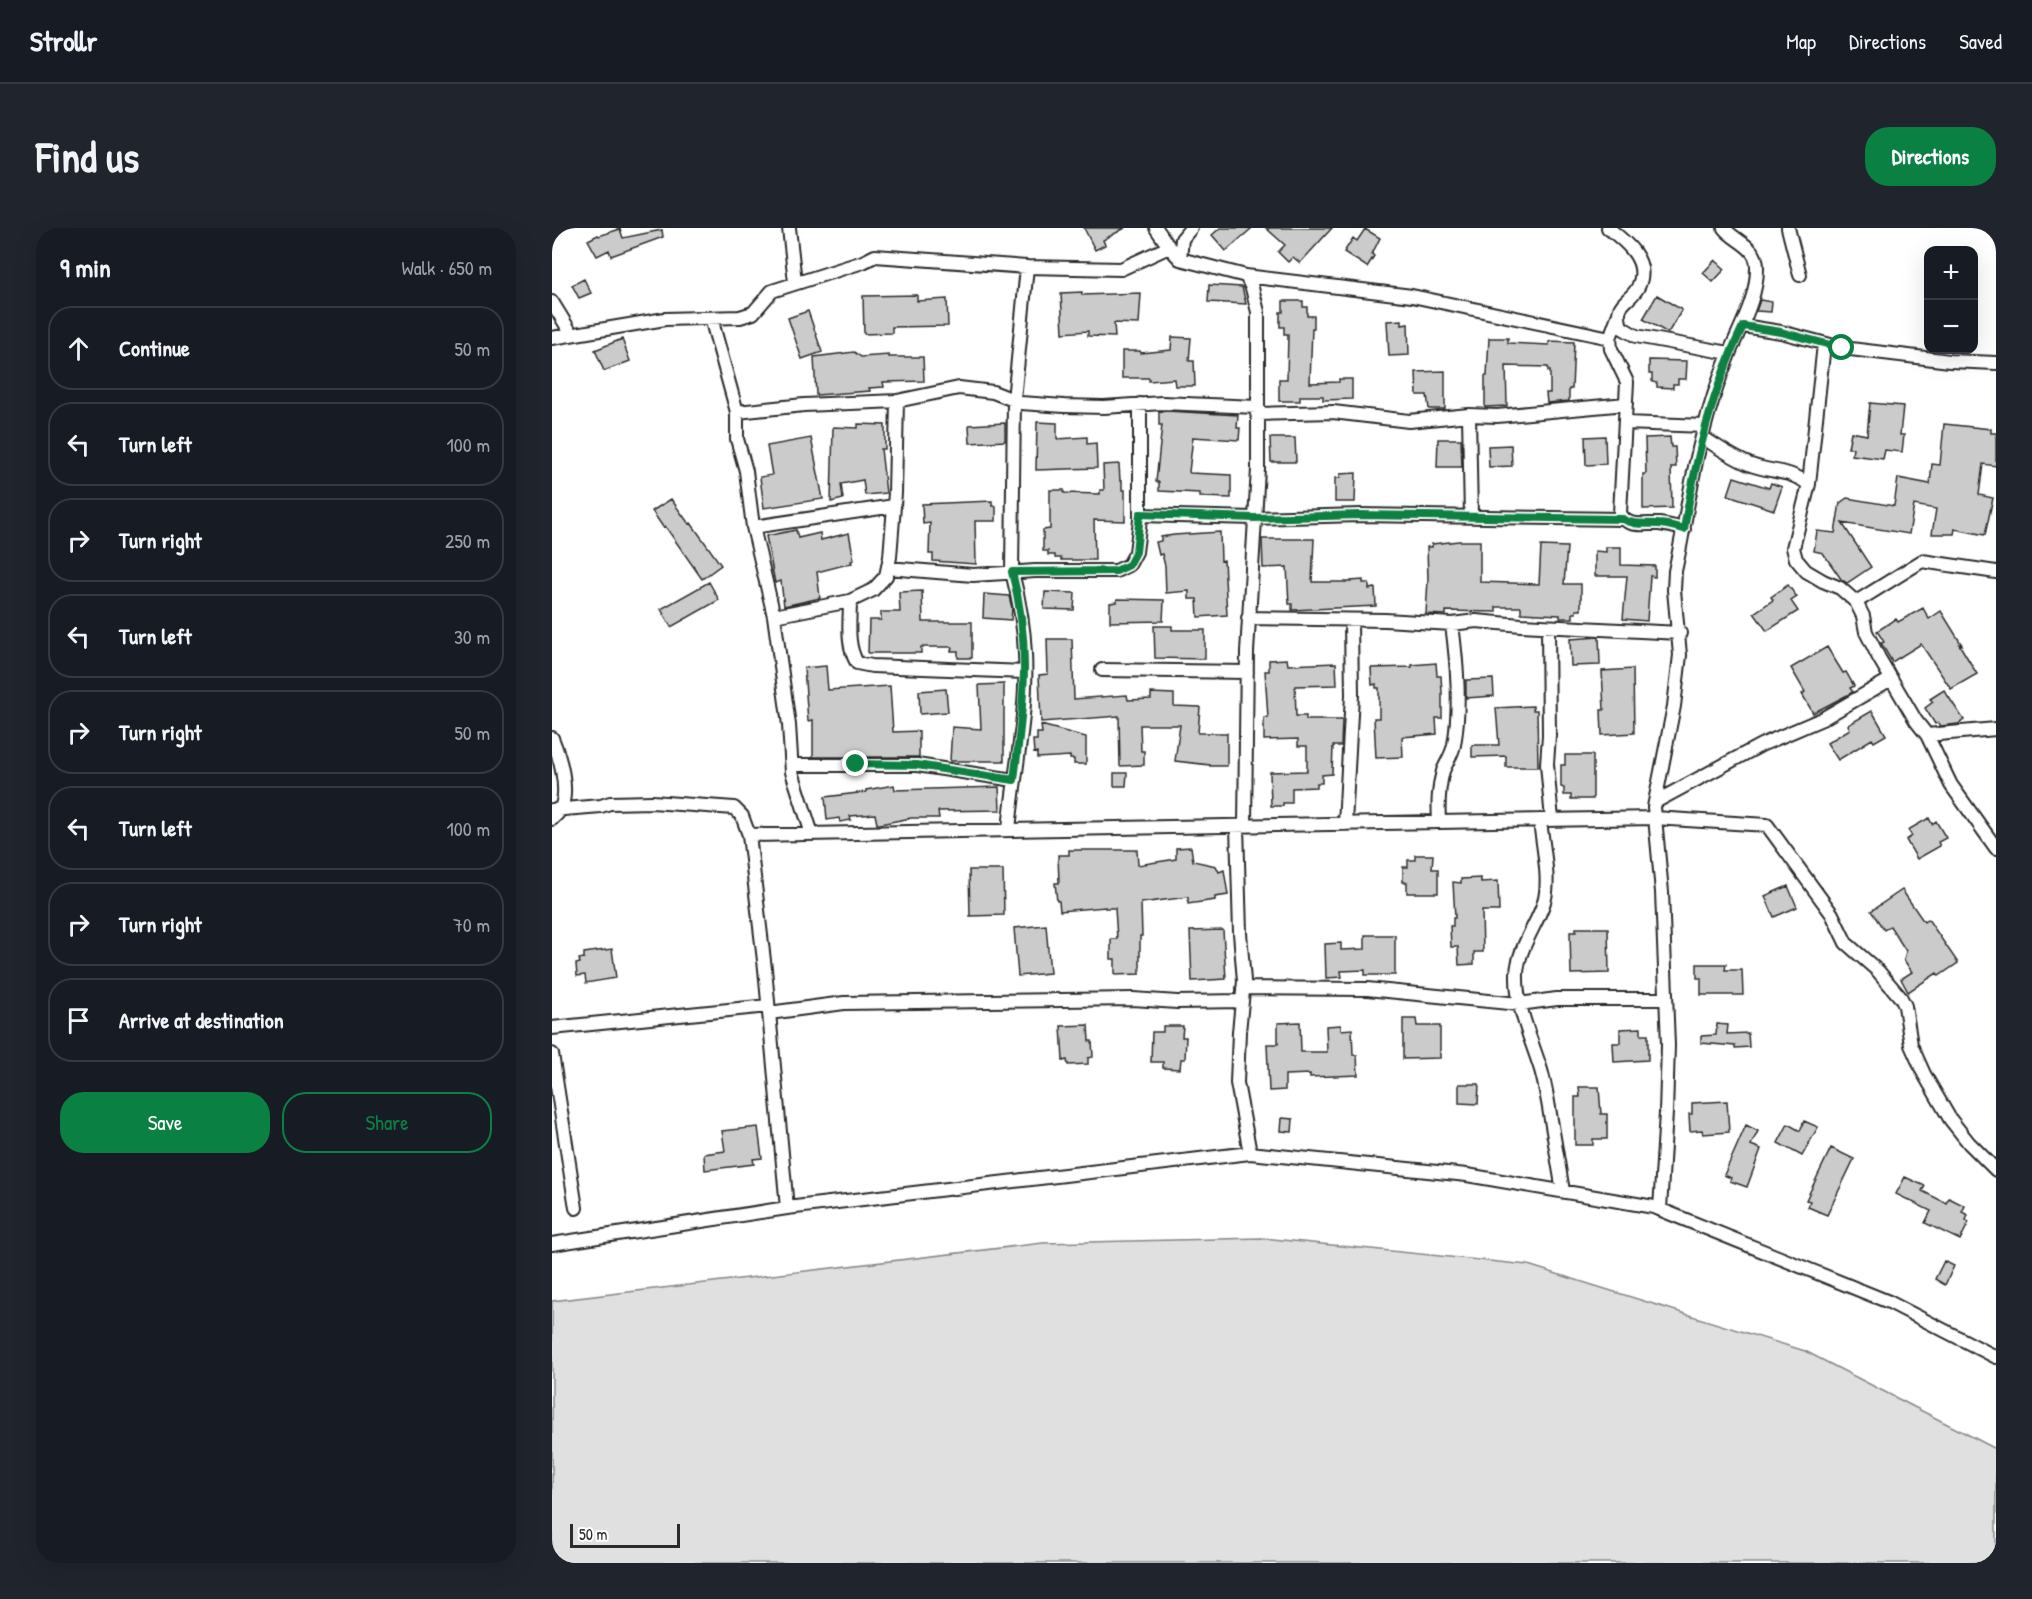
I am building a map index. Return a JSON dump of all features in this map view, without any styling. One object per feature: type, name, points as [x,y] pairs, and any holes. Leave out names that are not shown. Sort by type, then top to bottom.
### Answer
[{"type":"street","points":[[789,228],[795,282]]},
{"type":"street","points":[[1156,228],[1180,259],[1246,276],[1412,296],[1610,338]]},
{"type":"street","points":[[1180,259],[1182,239],[1191,228]]},
{"type":"street","points":[[1608,228],[1627,243],[1638,257],[1641,270],[1638,287],[1624,301],[1610,338],[1611,349],[1627,382],[1620,499],[1620,513],[1623,519]]},
{"type":"street","points":[[1660,1209],[1668,1045],[1660,862],[1654,818],[1663,757],[1674,706],[1680,655],[1680,633],[1674,590],[1675,571],[1703,431],[1729,353],[1743,326],[1757,268],[1756,257],[1750,249],[1724,228]]},
{"type":"street","points":[[1788,228],[1800,275]]},
{"type":"street","points":[[552,338],[665,319],[740,317],[753,313],[772,291],[876,256],[1027,267],[1121,269],[1169,247]]},
{"type":"street","points":[[1009,830],[1025,672],[1023,624],[1012,572],[1014,400],[1027,267]]},
{"type":"street","points":[[1246,276],[1252,288],[1258,312],[1258,469],[1248,618],[1241,826],[1243,994],[1238,1083],[1250,1153]]},
{"type":"street","points":[[552,302],[571,333]]},
{"type":"street","points":[[1618,316],[1621,327],[1636,336],[1729,353]]},
{"type":"street","points":[[711,318],[738,412],[737,438],[746,471],[753,527],[774,616],[789,725],[792,772],[812,834]]},
{"type":"street","points":[[1743,326],[1781,332],[1842,348],[1950,361],[1996,363]]},
{"type":"street","points":[[1824,344],[1809,484],[1793,548],[1796,559],[1806,571],[1840,588],[1856,602],[1863,616],[1866,632],[1916,722],[1927,735],[1951,785],[1996,848]]},
{"type":"street","points":[[738,412],[804,405],[897,401],[959,388],[993,392],[1014,400],[1032,403],[1104,407],[1140,404],[1257,411],[1333,412],[1409,421],[1468,415],[1497,416],[1626,404]]},
{"type":"street","points":[[774,616],[850,601],[873,590],[886,576],[894,506],[897,401]]},
{"type":"street","points":[[888,568],[973,575],[1012,572],[1116,571],[1129,565],[1136,552],[1140,514],[1140,404]]},
{"type":"street","points":[[1468,415],[1471,517]]},
{"type":"street","points":[[1625,423],[1703,431],[1738,459],[1754,466],[1796,475],[1809,484]]},
{"type":"street","points":[[753,527],[894,506]]},
{"type":"street","points":[[1140,514],[1254,518],[1360,515],[1623,519],[1640,524],[1658,524],[1684,529]]},
{"type":"street","points":[[1856,602],[1922,561],[1996,572]]},
{"type":"street","points":[[850,601],[851,653],[857,663],[872,666],[1025,672]]},
{"type":"street","points":[[1248,618],[1385,620],[1452,624],[1476,621],[1680,633]]},
{"type":"street","points":[[1345,824],[1352,695],[1351,621]]},
{"type":"street","points":[[1439,822],[1438,792],[1443,770],[1453,749],[1458,706],[1457,665],[1452,624]]},
{"type":"street","points":[[1548,627],[1549,735],[1545,901],[1530,931],[1517,972],[1519,1004],[1531,1045],[1542,1071],[1563,1191]]},
{"type":"street","points":[[1102,670],[1247,672]]},
{"type":"street","points":[[1657,801],[1761,745],[1822,719],[1891,679]]},
{"type":"street","points":[[1927,735],[1996,729]]},
{"type":"street","points":[[552,738],[558,752],[563,779],[557,810],[552,819]]},
{"type":"street","points":[[792,765],[917,765],[1014,780]]},
{"type":"street","points":[[557,810],[610,803],[652,802],[734,808],[742,816],[749,835],[769,1009],[787,1208]]},
{"type":"street","points":[[749,835],[1654,818],[1767,825],[1832,914],[1846,943],[1878,971],[1901,999],[1905,1006],[1911,1046],[1924,1074],[1950,1119],[1969,1143],[1996,1170]]},
{"type":"street","points":[[552,1028],[844,1003],[1133,999],[1177,1002],[1243,994],[1366,989],[1519,1004],[1557,999],[1666,999]]},
{"type":"street","points":[[552,1054],[576,1208]]},
{"type":"street","points":[[552,1244],[787,1208],[1250,1153],[1467,1175],[1660,1209],[1889,1302],[1996,1357]]},
{"type":"shaded area","points":[[1262,1238],[1528,1265],[1805,1351],[1996,1449],[1996,1563],[552,1563],[552,1301],[1043,1243]]},
{"type":"building","points":[[1084,228],[1125,228],[1103,240],[1105,245],[1095,250]]},
{"type":"building","points":[[1220,228],[1252,228],[1226,251],[1212,235]]},
{"type":"building","points":[[1266,228],[1332,228],[1300,263],[1293,257],[1288,262],[1278,252],[1285,245]]},
{"type":"building","points":[[620,229],[623,238],[662,230],[663,237],[611,256],[609,250],[597,256],[588,240]]},
{"type":"building","points":[[1365,229],[1380,238],[1372,254],[1374,256],[1367,267],[1344,252],[1353,238],[1357,241]]},
{"type":"building","points":[[1715,260],[1725,269],[1713,282],[1703,273]]},
{"type":"building","points":[[584,279],[591,293],[579,298],[572,285]]},
{"type":"building","points":[[1209,285],[1242,287],[1246,304],[1208,302]]},
{"type":"building","points":[[1082,292],[1082,295],[1141,293],[1139,324],[1114,323],[1115,337],[1088,336],[1088,331],[1063,333],[1061,293]]},
{"type":"building","points":[[917,295],[917,301],[947,299],[948,326],[892,327],[892,333],[864,334],[863,296]]},
{"type":"building","points":[[1657,295],[1682,310],[1668,333],[1643,319]]},
{"type":"building","points":[[1760,300],[1772,302],[1771,312],[1756,311]]},
{"type":"building","points":[[1283,301],[1303,301],[1303,307],[1307,307],[1307,316],[1314,316],[1310,383],[1352,379],[1352,399],[1323,400],[1323,396],[1300,396],[1300,401],[1279,401],[1279,379],[1287,379],[1288,334],[1284,334],[1284,327],[1280,327]]},
{"type":"building","points":[[808,311],[822,352],[802,359],[788,318]]},
{"type":"building","points":[[1402,320],[1402,325],[1408,324],[1409,355],[1389,356],[1387,321]]},
{"type":"building","points":[[1172,337],[1191,338],[1189,361],[1194,361],[1195,386],[1175,386],[1174,379],[1149,381],[1149,378],[1122,378],[1122,351],[1140,351],[1141,353],[1171,350]]},
{"type":"building","points":[[1489,338],[1508,338],[1508,343],[1549,345],[1549,341],[1574,342],[1572,389],[1569,389],[1569,401],[1547,403],[1546,393],[1550,393],[1548,367],[1506,366],[1507,406],[1485,407]]},
{"type":"building","points":[[622,339],[630,361],[604,371],[595,350]]},
{"type":"building","points":[[854,352],[861,357],[889,355],[889,357],[923,357],[924,381],[883,382],[884,387],[869,388],[870,391],[816,395],[814,357]]},
{"type":"building","points":[[1649,360],[1687,361],[1686,379],[1678,379],[1678,384],[1673,384],[1673,388],[1657,387],[1657,383],[1652,382],[1652,374],[1649,374]]},
{"type":"building","points":[[1445,371],[1445,409],[1429,409],[1427,395],[1417,395],[1416,372]]},
{"type":"building","points":[[1870,403],[1903,406],[1900,435],[1904,435],[1902,452],[1885,450],[1883,459],[1852,455],[1853,448],[1848,448],[1851,432],[1867,435]]},
{"type":"building","points":[[1159,412],[1238,415],[1239,440],[1193,437],[1189,472],[1231,475],[1231,498],[1200,497],[1200,493],[1159,491],[1159,482],[1156,482],[1162,425],[1159,425]]},
{"type":"building","points":[[1037,422],[1057,423],[1057,439],[1087,437],[1087,444],[1096,443],[1097,468],[1036,470]]},
{"type":"building","points":[[1005,423],[1005,441],[970,443],[969,425]]},
{"type":"building","points":[[858,424],[885,425],[885,449],[881,449],[886,493],[865,495],[863,480],[841,484],[843,499],[831,502],[833,427],[858,428]]},
{"type":"building","points":[[1944,424],[1991,429],[1991,433],[1996,433],[1996,466],[1983,464],[1979,495],[1993,498],[1985,535],[1955,529],[1954,534],[1932,534],[1936,509],[1914,505],[1909,534],[1842,523],[1871,567],[1847,583],[1841,579],[1823,553],[1814,551],[1817,531],[1835,533],[1840,503],[1847,498],[1894,506],[1898,478],[1930,484],[1932,464],[1940,465]]},
{"type":"building","points":[[1605,436],[1606,464],[1586,465],[1585,437]]},
{"type":"building","points":[[1670,437],[1671,447],[1675,447],[1676,467],[1671,467],[1672,508],[1643,509],[1643,474],[1646,474],[1645,438]]},
{"type":"building","points":[[811,438],[823,499],[764,508],[760,477],[772,475],[767,446]]},
{"type":"building","points":[[1270,438],[1295,438],[1296,462],[1271,462]]},
{"type":"building","points":[[1438,439],[1461,439],[1462,467],[1437,467]]},
{"type":"building","points":[[1511,445],[1512,466],[1489,467],[1488,446]]},
{"type":"building","points":[[1119,464],[1122,490],[1125,490],[1125,521],[1094,520],[1095,560],[1061,560],[1061,558],[1055,558],[1055,555],[1048,555],[1048,551],[1043,551],[1043,530],[1050,529],[1050,490],[1064,490],[1064,493],[1100,494],[1100,490],[1104,490],[1103,465]]},
{"type":"building","points":[[1356,473],[1355,502],[1335,502],[1335,478],[1340,478],[1340,474]]},
{"type":"building","points":[[1734,477],[1769,488],[1771,483],[1782,487],[1774,510],[1728,495]]},
{"type":"building","points":[[671,499],[721,565],[702,579],[652,511]]},
{"type":"building","points":[[992,501],[992,506],[996,506],[996,521],[975,521],[976,564],[933,561],[933,554],[929,554],[930,523],[923,524],[922,504]]},
{"type":"building","points":[[796,530],[798,538],[820,533],[821,540],[849,533],[854,560],[851,561],[852,563],[817,572],[820,598],[784,606],[781,581],[775,583],[766,536]]},
{"type":"building","points":[[1220,532],[1227,615],[1198,617],[1197,599],[1189,599],[1189,591],[1166,593],[1165,566],[1156,542],[1161,541],[1161,537]]},
{"type":"building","points":[[1262,539],[1314,539],[1312,582],[1363,580],[1363,583],[1369,583],[1369,589],[1375,588],[1376,606],[1292,610],[1292,604],[1289,604],[1287,567],[1263,568]]},
{"type":"building","points":[[1480,541],[1480,582],[1539,584],[1541,546],[1567,547],[1564,584],[1581,584],[1581,610],[1573,613],[1573,618],[1521,613],[1521,607],[1496,607],[1496,612],[1446,611],[1446,615],[1426,614],[1427,547],[1432,547],[1432,544]]},
{"type":"building","points":[[1606,547],[1621,547],[1621,565],[1655,566],[1655,577],[1650,576],[1647,621],[1623,619],[1627,576],[1595,576],[1595,551],[1606,552]]},
{"type":"building","points":[[709,582],[719,600],[671,627],[661,609]]},
{"type":"building","points":[[1788,585],[1797,597],[1791,601],[1798,611],[1767,631],[1754,613],[1773,600],[1771,597]]},
{"type":"building","points":[[922,591],[923,622],[972,622],[972,658],[958,658],[958,651],[951,651],[952,647],[921,647],[921,653],[868,653],[869,620],[881,620],[881,612],[900,612],[899,592]]},
{"type":"building","points":[[1045,592],[1075,593],[1074,610],[1044,609]]},
{"type":"building","points":[[984,594],[1009,596],[1012,608],[1011,620],[983,618]]},
{"type":"building","points":[[1117,599],[1164,600],[1163,621],[1110,622],[1110,603],[1117,602]]},
{"type":"building","points":[[1923,608],[1929,619],[1941,611],[1977,674],[1951,689],[1921,644],[1892,662],[1881,643],[1884,642],[1877,631],[1896,619],[1898,622]]},
{"type":"building","points":[[1154,626],[1172,626],[1172,630],[1205,630],[1205,659],[1155,658]]},
{"type":"building","points":[[1599,637],[1600,665],[1571,666],[1570,639]]},
{"type":"building","points":[[1047,639],[1072,639],[1074,699],[1127,695],[1128,700],[1151,699],[1151,693],[1174,694],[1174,706],[1200,707],[1198,733],[1227,733],[1227,766],[1175,761],[1180,725],[1140,725],[1144,765],[1120,766],[1119,716],[1041,722],[1039,675],[1048,674]]},
{"type":"building","points":[[1827,647],[1843,673],[1846,672],[1854,686],[1850,688],[1853,692],[1813,713],[1802,694],[1805,692],[1791,668]]},
{"type":"building","points":[[1287,659],[1288,665],[1336,663],[1337,685],[1295,686],[1296,716],[1306,716],[1306,720],[1342,720],[1341,746],[1333,746],[1332,774],[1322,775],[1322,783],[1317,783],[1317,787],[1292,788],[1292,803],[1271,806],[1270,772],[1307,771],[1307,746],[1298,746],[1298,739],[1264,740],[1264,718],[1268,718],[1265,671],[1269,671],[1269,660]]},
{"type":"building","points":[[1436,663],[1437,676],[1441,676],[1442,693],[1442,718],[1436,718],[1437,734],[1402,737],[1403,757],[1376,758],[1374,718],[1379,718],[1379,688],[1376,688],[1376,684],[1372,685],[1371,668],[1412,667],[1412,665]]},
{"type":"building","points":[[826,666],[828,690],[890,686],[893,732],[919,731],[919,757],[813,757],[813,720],[808,721],[804,668]]},
{"type":"building","points":[[1633,669],[1634,733],[1602,735],[1601,710],[1604,710],[1602,671]]},
{"type":"building","points":[[1493,679],[1494,696],[1466,698],[1466,680]]},
{"type":"building","points":[[1004,684],[1004,761],[950,761],[952,727],[981,729],[979,685]]},
{"type":"building","points":[[946,689],[948,712],[920,714],[919,691]]},
{"type":"building","points":[[1944,690],[1964,720],[1958,724],[1941,726],[1938,722],[1935,724],[1925,708],[1933,702],[1930,699]]},
{"type":"building","points":[[1533,706],[1533,710],[1537,710],[1538,767],[1506,767],[1506,756],[1472,757],[1472,745],[1499,745],[1496,708]]},
{"type":"building","points":[[1872,711],[1886,735],[1874,742],[1872,739],[1838,760],[1827,743],[1850,729],[1848,725]]},
{"type":"building","points":[[1041,725],[1086,737],[1086,764],[1074,764],[1074,759],[1070,759],[1070,756],[1037,758],[1037,752],[1034,753],[1033,740],[1037,740],[1037,733],[1042,733]]},
{"type":"building","points":[[1565,755],[1593,755],[1593,799],[1571,799],[1571,795],[1564,795],[1564,788],[1561,787],[1561,765],[1565,765]]},
{"type":"building","points":[[1114,773],[1127,773],[1126,786],[1114,786]]},
{"type":"building","points":[[894,785],[895,790],[999,787],[1000,810],[938,811],[939,818],[911,818],[880,824],[877,824],[875,814],[850,816],[851,820],[840,822],[839,818],[827,820],[825,797],[866,792],[866,790]]},
{"type":"building","points":[[1929,818],[1932,824],[1936,821],[1946,838],[1938,842],[1940,846],[1917,859],[1906,840],[1912,836],[1908,830]]},
{"type":"building","points":[[1191,847],[1193,861],[1216,866],[1219,872],[1224,870],[1228,895],[1215,897],[1215,900],[1188,904],[1188,897],[1141,903],[1140,974],[1115,975],[1115,959],[1111,959],[1111,939],[1117,939],[1115,908],[1060,911],[1055,883],[1059,883],[1058,855],[1069,855],[1069,850],[1137,850],[1138,865],[1176,859],[1176,848]]},
{"type":"building","points":[[1415,855],[1433,855],[1432,869],[1438,869],[1438,893],[1407,893],[1407,882],[1403,882],[1403,867],[1408,867],[1408,860],[1415,860]]},
{"type":"building","points":[[969,870],[1003,870],[1004,915],[970,916]]},
{"type":"building","points":[[1481,878],[1481,882],[1498,881],[1499,911],[1482,911],[1483,952],[1474,952],[1474,964],[1459,965],[1458,947],[1451,947],[1450,926],[1453,926],[1453,918],[1455,918],[1453,882],[1461,883],[1461,879]]},
{"type":"building","points":[[1788,886],[1797,907],[1774,917],[1765,896]]},
{"type":"building","points":[[1902,890],[1924,922],[1928,919],[1958,963],[1939,976],[1937,973],[1908,992],[1901,979],[1912,972],[1904,960],[1906,951],[1890,926],[1884,930],[1871,911]]},
{"type":"building","points":[[1046,925],[1050,973],[1018,976],[1014,928]]},
{"type":"building","points":[[1576,928],[1608,928],[1609,973],[1571,974],[1570,932],[1576,932]]},
{"type":"building","points":[[1223,930],[1226,979],[1192,981],[1190,931]]},
{"type":"building","points":[[1365,935],[1395,935],[1395,975],[1365,975],[1365,970],[1341,971],[1342,977],[1326,978],[1325,944],[1341,943],[1341,950],[1365,949]]},
{"type":"building","points":[[612,949],[616,978],[586,983],[585,975],[577,976],[576,964],[580,963],[579,959],[584,958],[584,953]]},
{"type":"building","points":[[1697,964],[1726,964],[1725,970],[1742,970],[1743,995],[1701,995],[1701,978],[1697,978]]},
{"type":"building","points":[[1403,1019],[1416,1019],[1417,1026],[1440,1026],[1440,1058],[1403,1059]]},
{"type":"building","points":[[1300,1022],[1301,1052],[1327,1052],[1326,1026],[1341,1025],[1341,1030],[1352,1029],[1353,1055],[1357,1055],[1358,1075],[1310,1077],[1310,1074],[1285,1075],[1285,1090],[1269,1091],[1267,1044],[1278,1044],[1278,1023]]},
{"type":"building","points":[[1717,1024],[1728,1025],[1727,1034],[1748,1033],[1749,1047],[1735,1048],[1735,1046],[1701,1043],[1701,1036],[1716,1035]]},
{"type":"building","points":[[1088,1025],[1093,1057],[1088,1058],[1088,1064],[1068,1065],[1067,1060],[1063,1061],[1061,1026]]},
{"type":"building","points":[[1163,1026],[1183,1026],[1182,1037],[1186,1037],[1185,1059],[1181,1059],[1180,1069],[1163,1068],[1163,1062],[1151,1062],[1152,1032],[1163,1032]]},
{"type":"building","points":[[1641,1028],[1641,1035],[1648,1035],[1648,1060],[1614,1062],[1613,1043],[1620,1043],[1620,1029]]},
{"type":"building","points":[[1459,1084],[1479,1084],[1478,1104],[1459,1103]]},
{"type":"building","points":[[1579,1087],[1599,1087],[1601,1114],[1607,1114],[1607,1139],[1593,1139],[1593,1145],[1575,1145],[1575,1097],[1580,1097]]},
{"type":"building","points":[[1727,1101],[1729,1132],[1703,1134],[1702,1130],[1690,1131],[1689,1114],[1692,1114],[1692,1103]]},
{"type":"building","points":[[1282,1118],[1293,1119],[1292,1132],[1281,1131]]},
{"type":"building","points":[[1804,1121],[1818,1127],[1802,1156],[1778,1143],[1788,1124],[1800,1131]]},
{"type":"building","points":[[1746,1125],[1758,1131],[1751,1145],[1761,1149],[1747,1187],[1730,1181],[1731,1178],[1724,1175]]},
{"type":"building","points":[[758,1127],[762,1158],[753,1159],[754,1164],[705,1170],[704,1154],[725,1151],[722,1131]]},
{"type":"building","points":[[1831,1148],[1854,1159],[1827,1215],[1808,1207],[1810,1201],[1806,1200]]},
{"type":"building","points":[[1905,1177],[1925,1186],[1922,1191],[1946,1203],[1949,1198],[1965,1206],[1962,1212],[1968,1215],[1966,1220],[1969,1222],[1960,1240],[1925,1223],[1931,1211],[1896,1194]]},
{"type":"building","points":[[1944,1261],[1954,1266],[1945,1285],[1935,1279]]},
{"type":"route","points":[[856,764],[917,765],[1014,780],[1025,682],[1025,655],[1019,597],[1012,572],[1116,571],[1129,565],[1136,552],[1140,514],[1254,518],[1360,515],[1623,519],[1640,524],[1658,524],[1684,529],[1702,437],[1729,353],[1743,326],[1781,332],[1842,348]]}]
